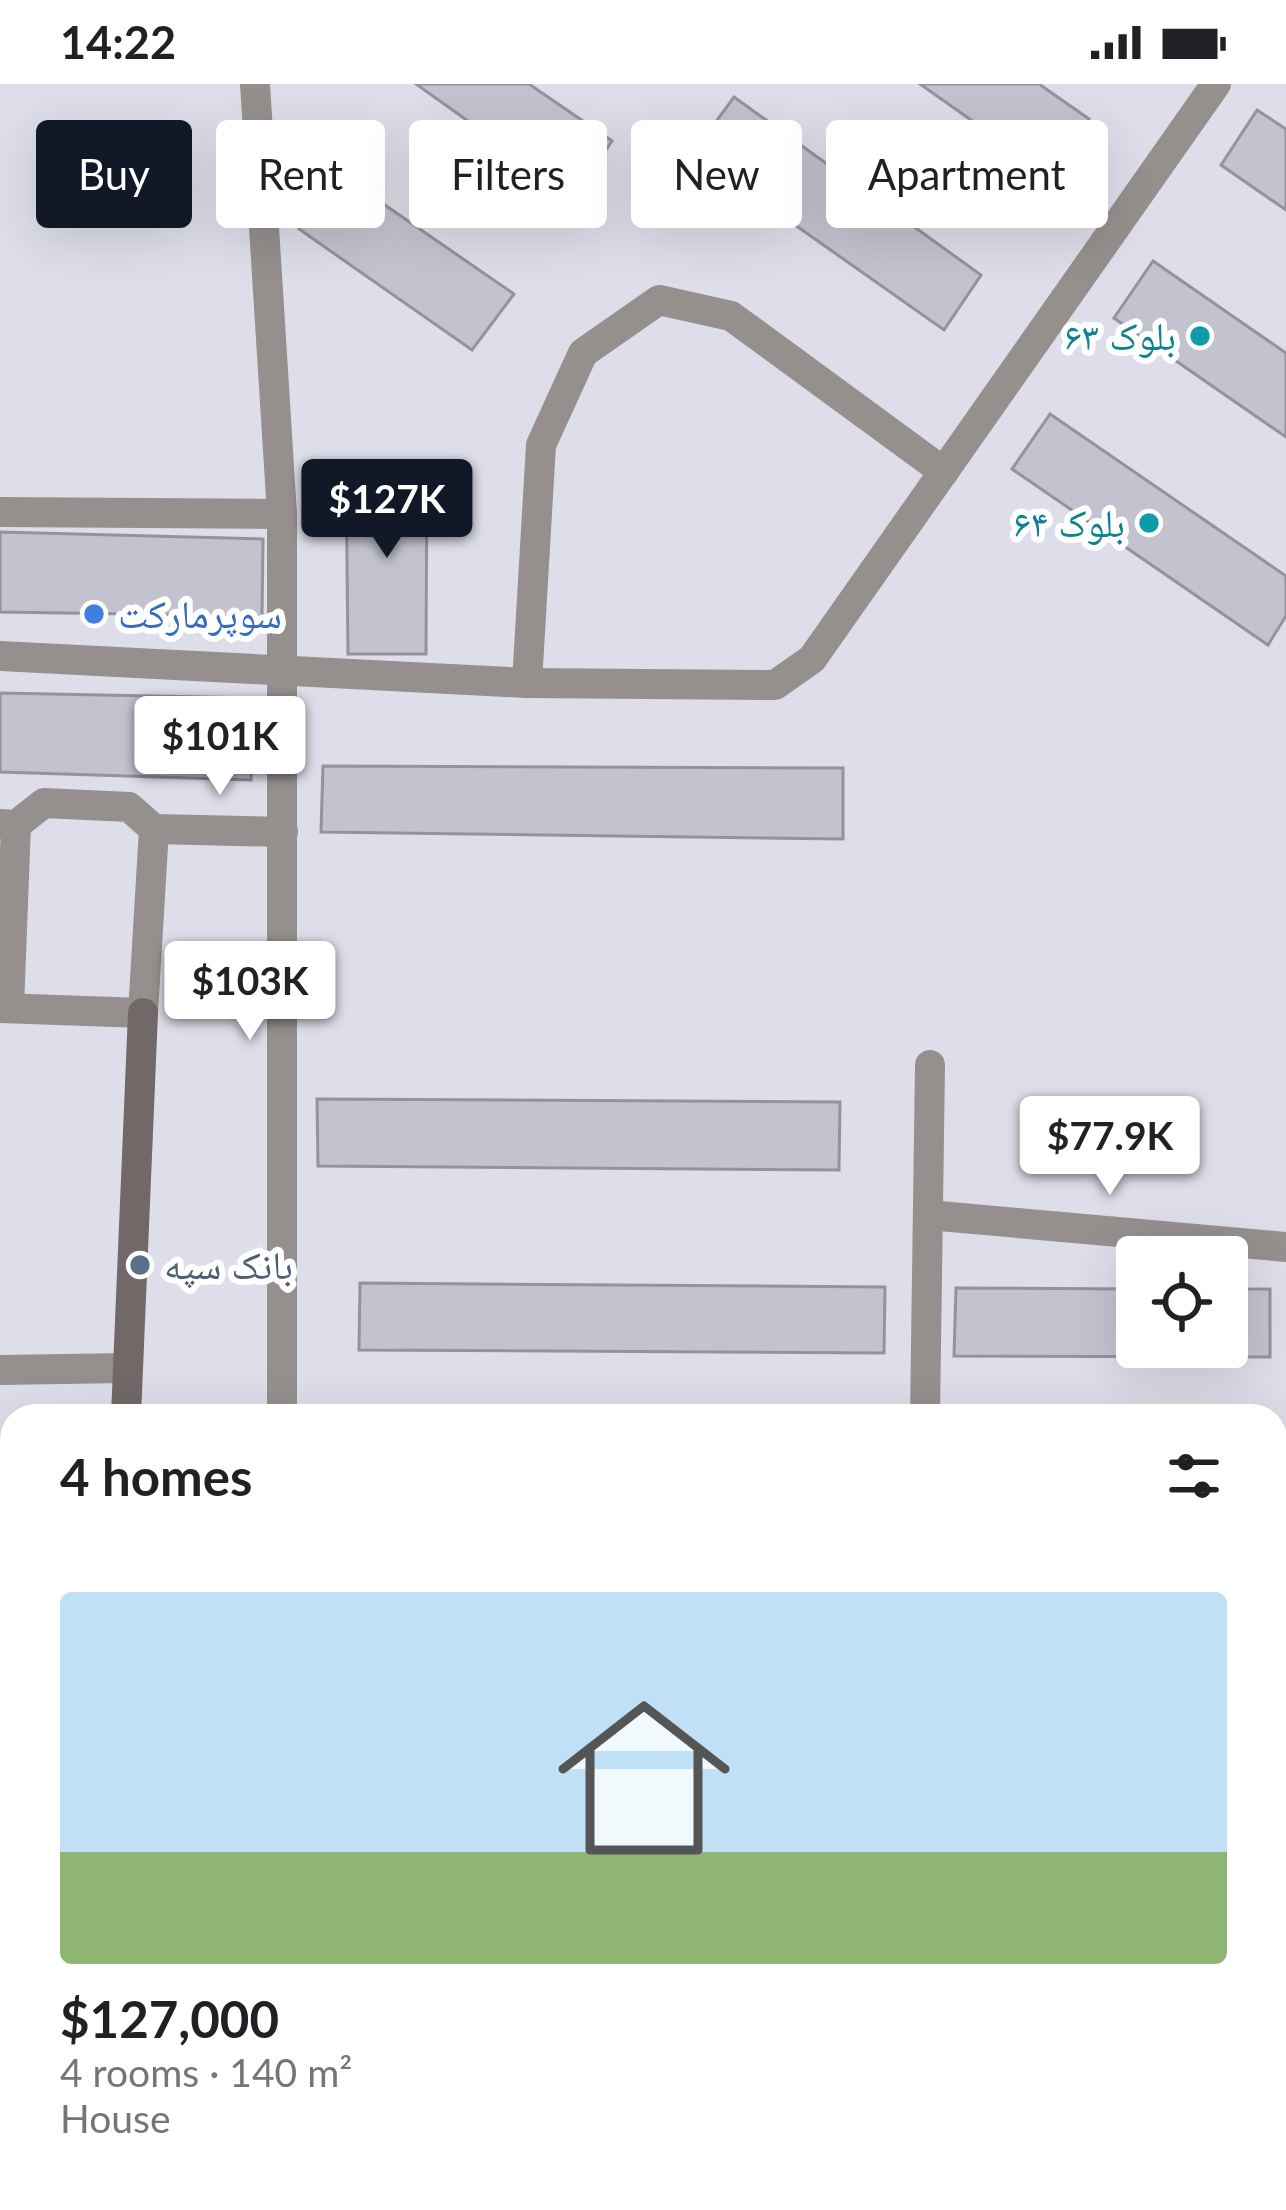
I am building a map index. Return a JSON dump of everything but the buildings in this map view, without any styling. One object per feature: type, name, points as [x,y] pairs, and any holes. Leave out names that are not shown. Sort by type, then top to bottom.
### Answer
[{"type":"street","points":[[255,84],[282,514],[282,1404]]},
{"type":"street","points":[[0,656],[527,683],[775,685],[812,659],[1216,84]]},
{"type":"street","points":[[527,683],[542,445],[583,353],[658,300],[731,316],[944,472]]},
{"type":"street","points":[[0,512],[282,514]]},
{"type":"street","points":[[143,1013],[5,1009],[8,825],[44,803],[129,807],[154,829],[283,832]]},
{"type":"street","points":[[126,1404],[154,829]]},
{"type":"street","points":[[925,1404],[930,1065]]},
{"type":"street","points":[[928,1215],[1286,1246]]},
{"type":"street","points":[[0,1370],[127,1368]]},
{"type":"place","name":"بلوک ۶۳","points":[[1200,336]]},
{"type":"place","name":"بلوک ۶۴","points":[[1149,523]]},
{"type":"place","name":"سوپرمارکت","points":[[94,614]]},
{"type":"place","name":"بانک سپه","points":[[140,1265]]}]
